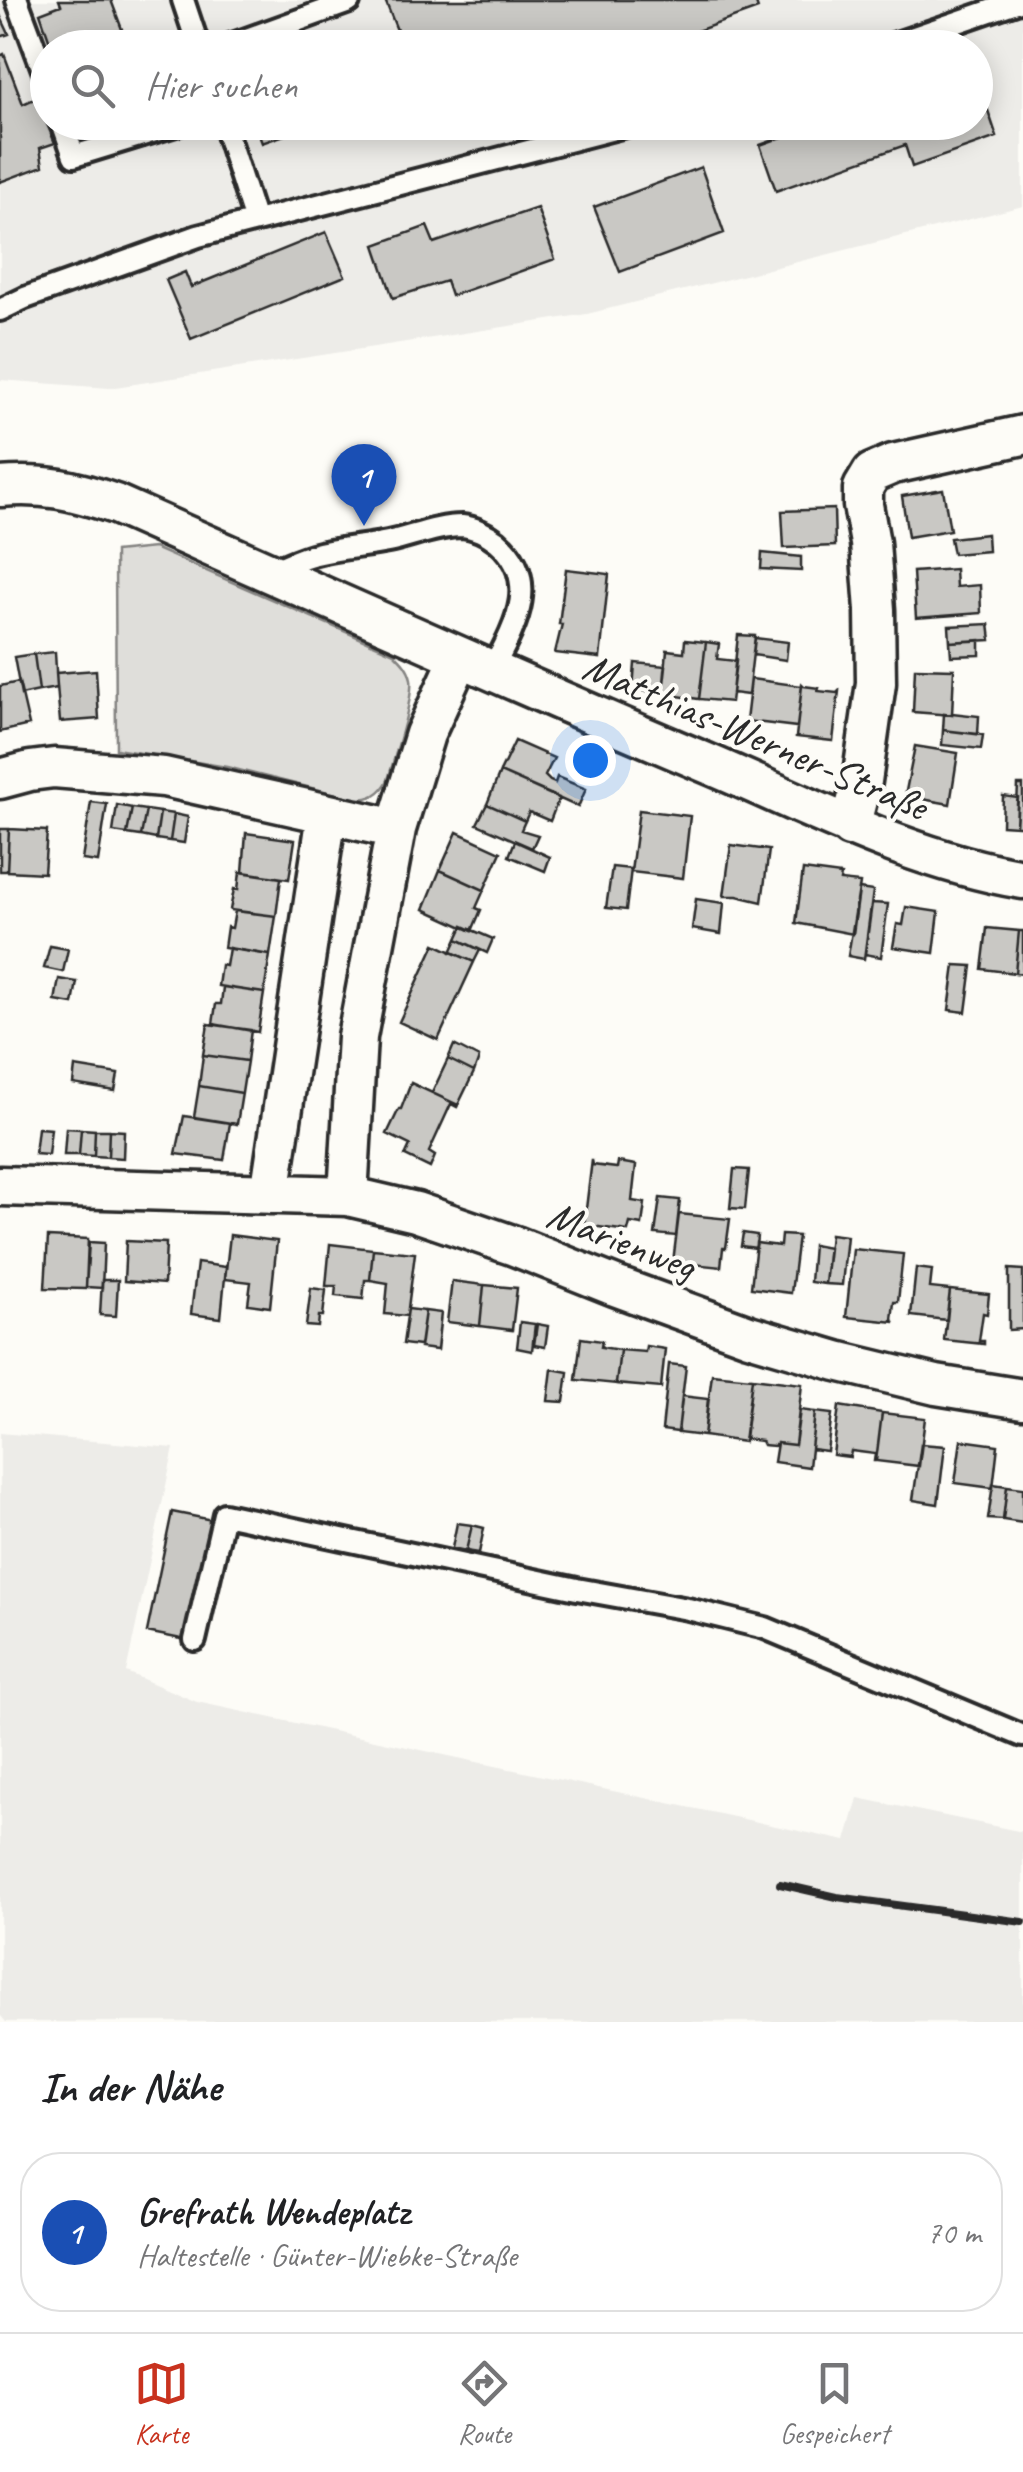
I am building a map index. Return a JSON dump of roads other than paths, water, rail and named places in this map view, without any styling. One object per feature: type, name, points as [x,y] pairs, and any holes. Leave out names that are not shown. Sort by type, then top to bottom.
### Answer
[{"type":"street","points":[[850,826],[862,781],[876,683],[872,560],[863,488],[872,472],[893,464],[1023,435]]},
{"type":"street","name":"Matthias-Werner-Straße","points":[[0,488],[72,490],[115,504],[850,826],[920,854],[985,873],[1023,879]]},
{"type":"street","points":[[348,1196],[357,1037],[396,829],[425,734],[475,664]]},
{"type":"street","points":[[0,779],[54,768],[164,777],[396,829]]},
{"type":"street","points":[[270,1194],[327,814]]},
{"type":"street","points":[[296,1028],[357,1037]]},
{"type":"street","name":"Marienweg","points":[[0,1186],[348,1196],[416,1212],[515,1246],[749,1336],[936,1385],[1022,1395]]},
{"type":"lane","points":[[16,0],[30,37]]},
{"type":"lane","points":[[183,0],[192,30]]},
{"type":"lane","points":[[934,30],[1022,0]]},
{"type":"lane","points":[[272,30],[349,2]]},
{"type":"lane","points":[[68,140],[74,156],[126,140]]},
{"type":"lane","points":[[229,140],[256,221]]},
{"type":"lane","points":[[0,310],[198,236],[571,140]]},
{"type":"lane","points":[[269,572],[311,555],[434,530],[466,526],[491,536],[510,552],[522,581],[520,607],[513,629],[475,664]]},
{"type":"lane","points":[[195,1640],[224,1514],[765,1628],[1023,1736]]},
{"type":"railway","points":[[780,1884],[837,1897],[1023,1922]]},
{"type":"place","name":"Grefrath Wendeplatz","points":[[364,526]]}]
